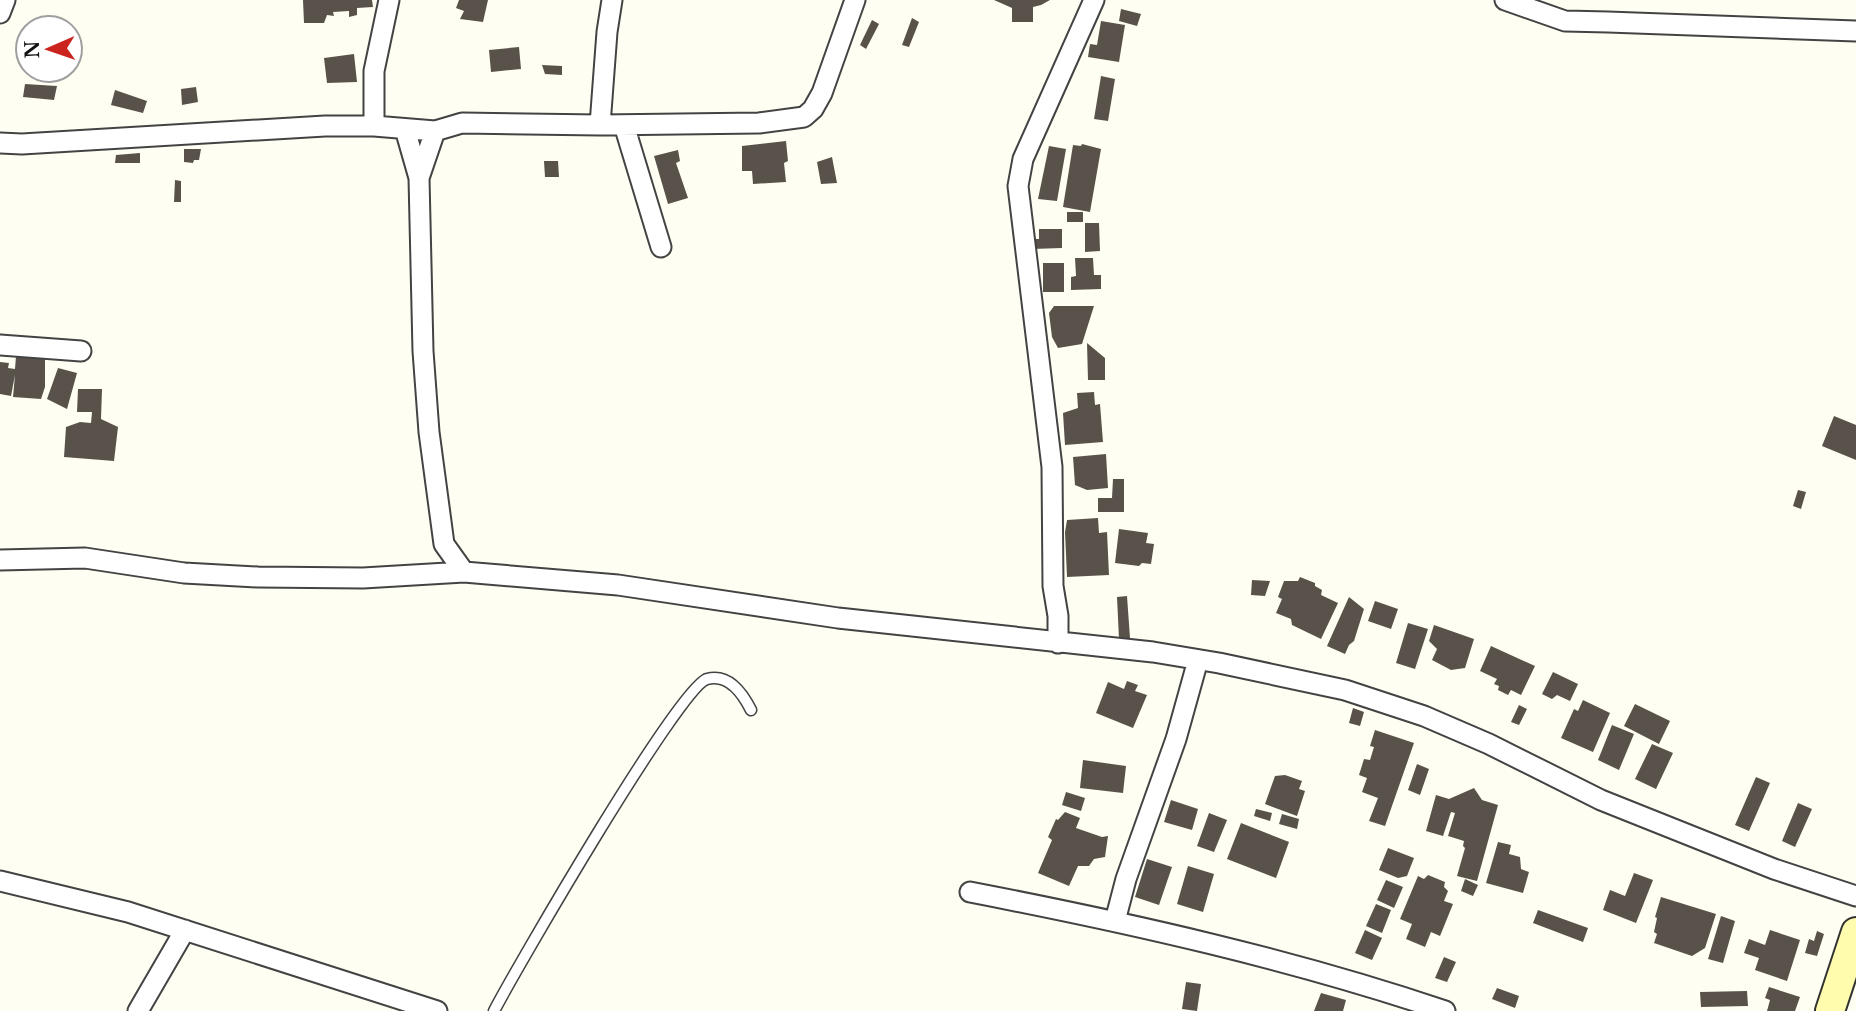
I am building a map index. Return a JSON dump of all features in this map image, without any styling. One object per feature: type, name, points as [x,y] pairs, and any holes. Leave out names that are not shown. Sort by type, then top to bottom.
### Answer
[{"type":"street","points":[[0,13],[5,0]]},
{"type":"street","points":[[374,126],[374,71],[389,0]]},
{"type":"street","points":[[600,125],[612,0]]},
{"type":"street","points":[[0,143],[22,144],[325,126],[374,126],[435,131],[462,123],[759,123],[804,117],[813,109],[822,93],[855,0]]},
{"type":"street","points":[[1058,643],[1058,616],[1053,586],[1052,467],[1018,186],[1023,159],[1094,0]]},
{"type":"street","points":[[1505,0],[1565,21],[1580,23],[1856,31]]},
{"type":"street","points":[[624,125],[661,247]]},
{"type":"street","points":[[405,129],[419,178],[423,351],[429,432],[444,544],[464,572]]},
{"type":"street","points":[[419,178],[435,131]]},
{"type":"street","points":[[0,345],[81,351]]},
{"type":"street","points":[[425,573],[444,544]]},
{"type":"street","points":[[0,560],[85,558],[184,573],[258,577],[363,578],[464,572],[618,585],[838,618],[1153,652],[1198,660],[1345,690],[1424,716],[1489,744],[1601,800],[1774,869],[1856,896]]},
{"type":"street","points":[[1115,921],[1126,879],[1176,739],[1198,660]]},
{"type":"street","points":[[0,881],[128,912],[437,1011]]},
{"type":"street","points":[[971,892],[1115,921],[1288,964],[1445,1011]]},
{"type":"street","points":[[138,1011],[185,930]]},
{"type":"street","points":[[1830,1011],[1856,932]]},
{"type":"lane","points":[[494,1011],[617,802],[681,705],[698,684],[708,679],[729,683],[741,692],[751,710]]},
{"type":"building","points":[[303,0],[372,0],[373,7],[357,8],[357,15],[349,17],[349,11],[333,12],[334,16],[327,15],[324,23],[304,23]]},
{"type":"building","points":[[459,0],[488,0],[483,22],[460,19],[464,11],[456,8]]},
{"type":"building","points":[[994,0],[1050,0],[1033,7],[1033,22],[1012,22],[1012,8]]},
{"type":"building","points":[[1121,9],[1141,14],[1137,26],[1119,21]]},
{"type":"building","points":[[912,18],[919,22],[909,47],[902,45]]},
{"type":"building","points":[[872,20],[879,24],[866,49],[860,45]]},
{"type":"building","points":[[1101,21],[1125,25],[1119,62],[1088,57],[1090,44],[1097,45]]},
{"type":"building","points":[[519,47],[521,69],[491,72],[489,50]]},
{"type":"building","points":[[354,54],[357,82],[327,83],[324,58]]},
{"type":"building","points":[[542,65],[562,66],[562,75],[545,74]]},
{"type":"building","points":[[1101,76],[1115,79],[1108,121],[1094,119]]},
{"type":"building","points":[[25,84],[57,86],[54,100],[23,97]]},
{"type":"building","points":[[196,87],[198,102],[182,105],[181,89]]},
{"type":"building","points":[[115,90],[147,101],[143,113],[111,105]]},
{"type":"building","points":[[786,141],[786,182],[753,184],[752,171],[742,171],[742,146]]},
{"type":"building","points":[[1082,144],[1101,149],[1090,212],[1063,207],[1073,145]]},
{"type":"building","points":[[1049,146],[1066,149],[1057,201],[1038,199]]},
{"type":"building","points":[[184,149],[201,149],[199,160],[194,160],[193,163],[184,162]]},
{"type":"building","points":[[678,150],[680,161],[676,163],[688,198],[668,204],[654,156]]},
{"type":"building","points":[[140,153],[140,163],[115,163],[116,155]]},
{"type":"building","points":[[832,157],[837,183],[821,184],[817,162]]},
{"type":"building","points":[[544,161],[558,161],[559,177],[545,177]]},
{"type":"building","points":[[175,180],[181,181],[181,202],[174,202]]},
{"type":"building","points":[[1067,212],[1083,212],[1083,222],[1067,222]]},
{"type":"building","points":[[1085,223],[1099,223],[1100,251],[1085,252]]},
{"type":"building","points":[[1039,229],[1062,229],[1062,248],[1032,249],[1032,239],[1039,239]]},
{"type":"building","points":[[1075,258],[1093,258],[1094,275],[1101,275],[1101,289],[1071,290],[1071,277],[1076,276]]},
{"type":"building","points":[[1043,263],[1064,263],[1064,292],[1043,292]]},
{"type":"building","points":[[1054,306],[1094,306],[1082,344],[1058,348],[1052,337],[1049,313]]},
{"type":"building","points":[[1087,343],[1105,358],[1105,380],[1088,380]]},
{"type":"building","points":[[45,354],[45,387],[41,399],[13,397],[15,375],[11,396],[0,394],[0,362],[9,363],[8,368],[15,369],[16,356]]},
{"type":"building","points":[[58,368],[77,373],[67,409],[47,399]]},
{"type":"building","points":[[78,389],[102,389],[101,419],[118,427],[114,461],[64,457],[66,427],[80,422],[91,423],[92,412],[77,412]]},
{"type":"building","points":[[1094,392],[1095,405],[1100,404],[1103,442],[1065,445],[1063,413],[1078,408],[1077,393]]},
{"type":"building","points":[[1834,416],[1856,425],[1856,460],[1822,446]]},
{"type":"building","points":[[1106,454],[1108,488],[1087,490],[1075,485],[1073,457]]},
{"type":"building","points":[[1113,479],[1124,479],[1124,512],[1098,512],[1098,498],[1112,498]]},
{"type":"building","points":[[1798,490],[1806,492],[1801,509],[1793,506]]},
{"type":"building","points":[[1098,518],[1099,533],[1107,532],[1109,575],[1067,577],[1067,520]]},
{"type":"building","points":[[1119,529],[1148,533],[1146,543],[1154,544],[1151,564],[1142,563],[1139,566],[1115,563]]},
{"type":"building","points":[[1300,577],[1315,583],[1315,586],[1322,590],[1321,595],[1338,603],[1321,639],[1292,625],[1291,619],[1276,613],[1282,599],[1278,597],[1284,581],[1298,581]]},
{"type":"building","points":[[1252,580],[1270,581],[1265,596],[1251,595]]},
{"type":"building","points":[[1127,596],[1130,638],[1119,639],[1117,597]]},
{"type":"building","points":[[1349,597],[1364,609],[1354,641],[1345,654],[1327,646]]},
{"type":"building","points":[[1375,601],[1398,609],[1391,629],[1368,621]]},
{"type":"building","points":[[1408,623],[1428,629],[1415,669],[1396,663]]},
{"type":"building","points":[[1434,625],[1474,639],[1465,668],[1451,670],[1432,660],[1437,649],[1429,641]]},
{"type":"building","points":[[1491,646],[1535,666],[1521,695],[1511,690],[1508,695],[1498,690],[1499,686],[1494,684],[1497,679],[1480,671]]},
{"type":"building","points":[[1553,672],[1578,684],[1570,701],[1557,695],[1552,699],[1542,694]]},
{"type":"building","points":[[1127,681],[1138,685],[1135,691],[1147,695],[1133,728],[1096,713],[1108,682],[1124,689]]},
{"type":"building","points":[[1583,700],[1610,713],[1593,752],[1561,738],[1574,709],[1578,711]]},
{"type":"building","points":[[1635,704],[1670,721],[1659,744],[1624,726]]},
{"type":"building","points":[[1519,705],[1527,709],[1519,725],[1511,722]]},
{"type":"building","points":[[1353,708],[1364,712],[1360,726],[1349,723]]},
{"type":"building","points":[[1612,725],[1634,734],[1619,770],[1598,760]]},
{"type":"building","points":[[1375,730],[1414,743],[1385,826],[1369,821],[1378,798],[1362,792],[1367,778],[1359,775],[1364,759],[1370,760],[1374,747],[1370,746]]},
{"type":"building","points":[[1652,744],[1673,753],[1656,789],[1635,779]]},
{"type":"building","points":[[1083,760],[1126,766],[1123,793],[1080,788]]},
{"type":"building","points":[[1417,764],[1429,769],[1420,795],[1408,790]]},
{"type":"building","points":[[1285,775],[1302,781],[1299,789],[1305,791],[1297,816],[1265,804],[1275,776]]},
{"type":"building","points":[[1756,777],[1770,783],[1749,831],[1735,825]]},
{"type":"building","points":[[1474,788],[1482,800],[1498,805],[1477,881],[1457,876],[1465,848],[1464,841],[1448,836],[1455,813],[1451,812],[1443,836],[1426,831],[1436,795],[1449,799]]},
{"type":"building","points":[[1066,792],[1085,798],[1081,811],[1062,805]]},
{"type":"building","points":[[1171,800],[1198,809],[1192,830],[1164,822]]},
{"type":"building","points":[[1798,803],[1812,809],[1795,847],[1782,841]]},
{"type":"building","points":[[1256,809],[1272,813],[1270,821],[1254,816]]},
{"type":"building","points":[[1065,812],[1080,818],[1076,828],[1102,837],[1108,836],[1105,857],[1094,859],[1089,866],[1078,866],[1069,886],[1038,873],[1052,840],[1048,837],[1056,819]]},
{"type":"building","points":[[1209,813],[1227,820],[1214,852],[1197,846]]},
{"type":"building","points":[[1282,814],[1299,819],[1297,829],[1279,824]]},
{"type":"building","points":[[1241,823],[1289,842],[1276,878],[1227,859]]},
{"type":"building","points":[[1498,842],[1511,845],[1509,854],[1520,857],[1521,869],[1529,872],[1523,893],[1486,883]]},
{"type":"building","points":[[1388,848],[1414,858],[1407,876],[1398,878],[1379,870]]},
{"type":"building","points":[[1147,859],[1172,867],[1159,905],[1135,897]]},
{"type":"building","points":[[1188,866],[1214,874],[1203,912],[1177,904]]},
{"type":"building","points":[[1634,873],[1653,880],[1636,923],[1603,910],[1610,890],[1625,896]]},
{"type":"building","points":[[1428,875],[1445,882],[1444,887],[1448,891],[1444,901],[1453,904],[1440,936],[1431,932],[1425,947],[1406,939],[1412,924],[1400,919],[1418,876],[1424,879]]},
{"type":"building","points":[[1465,879],[1478,885],[1473,896],[1461,891]]},
{"type":"building","points":[[1386,880],[1403,887],[1394,908],[1377,900]]},
{"type":"building","points":[[1661,897],[1716,914],[1705,948],[1692,956],[1654,943],[1657,934],[1654,932],[1655,917]]},
{"type":"building","points":[[1376,904],[1391,910],[1382,933],[1366,926]]},
{"type":"building","points":[[1538,910],[1588,928],[1583,942],[1533,923]]},
{"type":"building","points":[[1721,916],[1735,921],[1723,963],[1708,959]]},
{"type":"building","points":[[1365,930],[1382,938],[1372,960],[1355,953]]},
{"type":"building","points":[[1770,930],[1800,940],[1787,981],[1755,970],[1759,958],[1744,953],[1749,939],[1765,945]]},
{"type":"building","points":[[1817,931],[1824,934],[1817,956],[1805,953],[1809,939],[1814,941]]},
{"type":"building","points":[[1444,957],[1456,962],[1447,982],[1435,978]]},
{"type":"building","points":[[1186,982],[1201,984],[1197,1011],[1182,1009]]},
{"type":"building","points":[[1769,987],[1800,997],[1795,1011],[1767,1011],[1770,1000],[1765,998]]},
{"type":"building","points":[[1497,988],[1519,996],[1515,1008],[1492,999]]},
{"type":"building","points":[[1747,991],[1748,1006],[1701,1007],[1700,992]]},
{"type":"building","points":[[1321,993],[1346,1000],[1343,1011],[1314,1011]]}]
